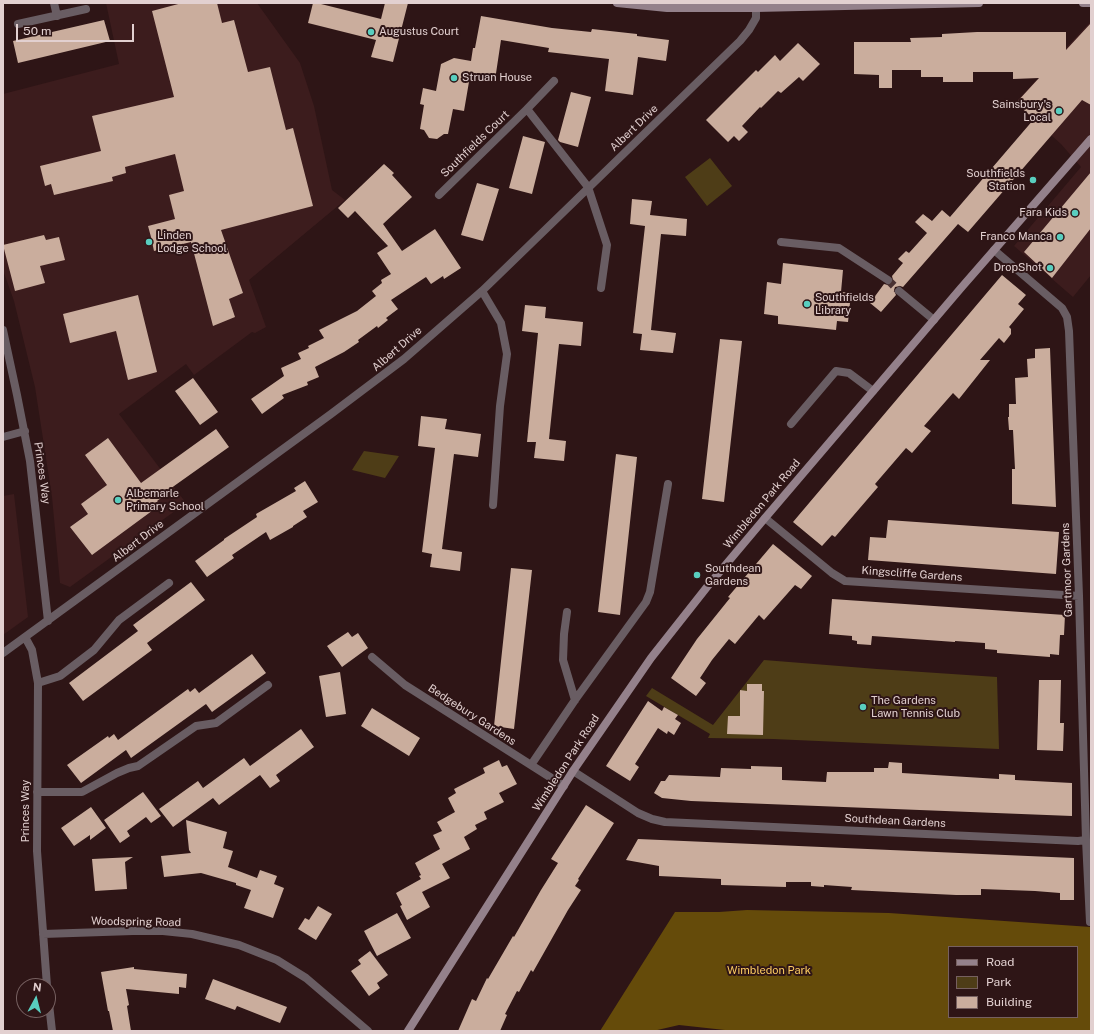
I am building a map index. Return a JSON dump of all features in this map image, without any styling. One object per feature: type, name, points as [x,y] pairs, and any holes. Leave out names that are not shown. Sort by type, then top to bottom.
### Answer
[{"type":"street","points":[[54,3],[56,16]]},
{"type":"street","points":[[617,3],[756,8],[979,3]]},
{"type":"street","points":[[1083,3],[1091,3]]},
{"type":"street","name":"Albert Drive","points":[[3,653],[376,382],[404,359],[482,291],[740,41],[756,18],[756,8]]},
{"type":"street","points":[[18,24],[86,10]]},
{"type":"street","name":"Southfields Court","points":[[439,195],[554,81]]},
{"type":"street","points":[[527,109],[588,187],[607,245],[601,288]]},
{"type":"street","name":"Wimbledon Park Road","points":[[408,1031],[573,771],[651,658],[765,518],[1091,139]]},
{"type":"street","points":[[781,242],[839,248],[888,280]]},
{"type":"street","name":"Gartmoor Gardens","points":[[994,250],[1062,308],[1067,317],[1069,331],[1080,596],[1086,840],[1090,922]]},
{"type":"street","points":[[482,291],[501,323],[507,354],[500,406],[493,505]]},
{"type":"street","points":[[899,291],[934,320]]},
{"type":"street","name":"Princes Way","points":[[3,330],[25,431],[34,492],[48,621]]},
{"type":"street","points":[[791,424],[836,371],[848,373],[873,391]]},
{"type":"street","points":[[3,436],[25,431]]},
{"type":"street","points":[[531,765],[574,700],[646,602],[650,592],[668,484]]},
{"type":"street","name":"Kingscliffe Gardens","points":[[765,518],[832,573],[845,581],[1080,596]]},
{"type":"street","points":[[38,683],[60,676],[94,650],[119,620],[169,583]]},
{"type":"street","points":[[567,612],[563,660],[574,700]]},
{"type":"street","name":"Princes Way","points":[[25,637],[32,650],[38,683],[37,851],[46,978]]},
{"type":"street","name":"Bedgebury Gardens","points":[[372,657],[405,684],[564,786]]},
{"type":"street","points":[[37,792],[82,792],[129,768],[138,766],[196,726],[216,723],[268,686]]},
{"type":"street","name":"Southdean Gardens","points":[[573,771],[638,813],[652,819],[665,822],[1086,840]]},
{"type":"street","name":"Woodspring Road","points":[[43,934],[163,931],[192,934],[239,945],[277,960],[306,978],[368,1031]]},
{"type":"street","points":[[51,1018],[52,1031]]},
{"type":"shaded area","name":"Linden Lodge School","points":[[106,3],[257,3],[300,63],[314,106],[332,190],[345,200],[249,280],[266,327],[255,333],[252,332],[194,375],[186,364],[119,414],[186,503],[70,587],[60,583],[52,497],[35,387],[14,301],[3,270],[3,94],[119,64]]},
{"type":"shaded area","points":[[1091,21],[1091,275],[1073,297],[1014,246],[1081,167],[1061,144],[1015,103]]},
{"type":"shaded area","points":[[14,494],[28,617],[3,635],[3,496]]},
{"type":"green space","points":[[710,158],[732,186],[707,206],[685,177]]},
{"type":"green space","points":[[364,451],[399,456],[385,478],[352,470]]},
{"type":"green space","name":"The Gardens Lawn Tennis Club","points":[[764,660],[997,677],[999,749],[773,739],[708,738],[710,734],[646,696],[652,688],[713,725]]},
{"type":"green space","name":"Wimbledon Park","points":[[747,910],[889,913],[1091,927],[1091,1031],[734,1031],[679,1025],[653,1031],[600,1031],[675,912],[719,912]]},
{"type":"building","points":[[182,3],[217,3],[222,23],[234,20],[248,72],[270,67],[286,130],[293,128],[313,206],[221,230],[243,293],[229,299],[235,317],[213,326],[191,242],[154,251],[148,226],[175,219],[169,195],[184,191],[175,154],[125,167],[126,173],[112,177],[113,181],[54,195],[51,184],[45,186],[40,166],[101,151],[92,116],[174,97],[152,11]]},
{"type":"building","name":"Augustus Court","points":[[313,3],[381,19],[385,3],[408,3],[393,62],[371,57],[376,40],[308,23]]},
{"type":"building","points":[[481,16],[552,28],[591,32],[592,29],[637,34],[637,36],[669,40],[666,61],[638,57],[633,95],[605,91],[609,59],[548,52],[549,48],[501,40],[495,80],[470,76],[464,111],[453,109],[448,134],[444,134],[437,139],[429,138],[424,130],[420,129],[424,105],[420,104],[423,88],[436,91],[441,64],[454,58],[471,61]]},
{"type":"building","points":[[104,20],[110,41],[18,63],[13,41]]},
{"type":"building","points":[[1091,23],[1091,105],[1082,100],[968,232],[958,224],[903,287],[895,287],[894,290],[896,295],[881,312],[870,303],[884,284],[888,285],[892,283],[892,276],[903,263],[898,259],[906,251],[909,253],[927,233],[915,222],[923,214],[932,221],[942,210],[950,217],[1034,119],[1016,103],[1039,78],[1013,79],[1013,72],[973,72],[973,82],[943,82],[943,77],[921,77],[921,70],[892,70],[892,88],[879,88],[879,75],[854,74],[854,42],[911,42],[910,38],[942,37],[942,34],[977,32],[1066,32],[1066,50]]},
{"type":"building","points":[[798,43],[820,64],[803,81],[799,77],[781,93],[778,91],[742,126],[748,132],[739,141],[734,136],[728,142],[706,120],[756,70],[758,72],[775,55],[780,61]]},
{"type":"building","points":[[571,92],[591,97],[578,147],[560,142],[558,140]]},
{"type":"building","points":[[523,136],[545,142],[532,194],[509,188]]},
{"type":"building","points":[[384,164],[394,173],[392,175],[412,197],[383,224],[402,251],[435,229],[461,268],[444,279],[443,276],[431,284],[426,277],[391,300],[398,309],[386,318],[388,320],[378,328],[377,326],[358,340],[359,342],[344,352],[315,367],[319,377],[307,382],[308,385],[282,395],[284,398],[262,414],[251,399],[284,376],[281,368],[301,359],[298,353],[324,338],[319,330],[357,311],[376,296],[372,291],[382,283],[381,280],[391,274],[377,253],[388,246],[355,211],[348,218],[338,208]]},
{"type":"building","points":[[1091,172],[1091,228],[1052,278],[1024,252]]},
{"type":"building","points":[[477,183],[499,189],[483,241],[461,235]]},
{"type":"building","points":[[632,199],[652,201],[650,215],[687,219],[686,236],[661,234],[651,330],[676,333],[673,353],[640,350],[642,334],[633,333],[645,226],[630,224]]},
{"type":"building","points":[[44,235],[46,240],[59,237],[65,260],[40,266],[45,283],[15,291],[3,245]]},
{"type":"building","name":"Southfields Library","points":[[783,263],[843,270],[841,292],[851,293],[848,322],[837,321],[836,330],[778,324],[778,316],[764,314],[767,282],[781,284]]},
{"type":"building","points":[[1002,275],[1026,295],[1018,304],[1024,309],[1009,327],[1011,329],[1011,334],[1004,343],[999,338],[980,360],[990,360],[959,399],[953,393],[924,426],[931,431],[912,453],[906,448],[875,484],[878,487],[835,537],[832,535],[822,546],[793,522]]},
{"type":"building","points":[[138,295],[157,372],[128,380],[116,331],[70,343],[63,314]]},
{"type":"building","points":[[525,305],[546,307],[545,318],[583,322],[581,346],[559,344],[549,439],[566,441],[564,461],[534,458],[536,442],[527,442],[538,333],[522,331]]},
{"type":"building","points":[[720,339],[742,341],[724,502],[702,499]]},
{"type":"building","points":[[1050,348],[1056,507],[1012,504],[1012,469],[1015,469],[1013,430],[1009,430],[1008,417],[1009,404],[1016,404],[1015,378],[1028,377],[1027,359],[1035,358],[1035,349]]},
{"type":"building","points":[[193,378],[218,412],[200,425],[175,391]]},
{"type":"building","points":[[421,416],[447,419],[445,429],[481,434],[478,457],[454,454],[442,549],[462,552],[460,571],[430,567],[432,554],[422,552],[435,448],[418,446]]},
{"type":"building","points":[[216,429],[229,447],[160,496],[161,498],[157,501],[160,505],[92,555],[70,527],[88,514],[81,504],[107,485],[85,455],[108,438],[141,483]]},
{"type":"building","points":[[616,454],[637,457],[620,615],[598,612]]},
{"type":"building","points":[[305,481],[318,502],[303,511],[307,517],[270,540],[266,532],[232,555],[234,558],[207,577],[195,561],[257,517],[256,514],[296,491],[294,488]]},
{"type":"building","points":[[888,520],[1059,532],[1056,574],[868,560],[870,537],[886,538]]},
{"type":"building","points":[[773,544],[812,576],[801,589],[795,585],[764,620],[759,615],[735,644],[729,639],[700,678],[706,683],[696,696],[671,678],[697,639],[730,598],[728,597]]},
{"type":"building","points":[[511,568],[532,570],[514,729],[494,726]]},
{"type":"building","points":[[191,582],[205,600],[147,643],[152,650],[83,701],[69,683],[138,631],[133,625]]},
{"type":"building","points":[[832,599],[1065,615],[1064,635],[1060,635],[1059,655],[1050,654],[1050,657],[997,653],[997,650],[985,649],[985,643],[872,636],[871,645],[857,644],[857,641],[852,640],[852,636],[829,634]]},
{"type":"building","points":[[348,632],[352,637],[358,633],[368,648],[342,667],[327,646]]},
{"type":"building","points":[[252,654],[266,673],[212,712],[206,704],[131,758],[126,750],[81,783],[67,765],[108,736],[109,738],[114,734],[118,740],[188,689],[190,692],[195,688],[199,693]]},
{"type":"building","points":[[340,672],[346,714],[326,717],[319,676]]},
{"type":"building","points":[[1039,680],[1061,680],[1060,723],[1064,723],[1063,751],[1037,750]]},
{"type":"building","points":[[747,684],[762,684],[762,691],[764,691],[763,735],[727,734],[728,716],[740,716],[740,690],[747,691]]},
{"type":"building","points":[[648,701],[662,711],[664,707],[678,715],[675,719],[681,723],[674,735],[668,731],[667,734],[658,728],[635,764],[639,767],[630,781],[606,766]]},
{"type":"building","points":[[372,708],[420,738],[409,756],[361,726]]},
{"type":"building","points":[[301,729],[314,747],[276,775],[280,781],[270,788],[260,775],[219,805],[213,798],[173,827],[159,809],[198,781],[203,788],[244,758],[250,766]]},
{"type":"building","points":[[499,760],[502,767],[507,765],[517,784],[499,793],[504,802],[484,812],[487,819],[475,825],[477,829],[464,837],[470,849],[442,864],[450,878],[422,892],[430,907],[407,920],[400,906],[402,905],[396,893],[421,879],[419,876],[421,875],[415,863],[440,849],[433,835],[442,831],[437,822],[455,812],[448,798],[456,793],[454,789],[485,773],[483,768]]},
{"type":"building","points":[[889,762],[902,763],[902,773],[999,779],[999,774],[1015,775],[1015,780],[1072,783],[1072,816],[691,801],[662,798],[654,793],[661,781],[665,781],[669,775],[720,777],[721,768],[751,769],[751,766],[782,767],[782,780],[826,782],[827,772],[874,772],[874,768],[888,768]]},
{"type":"building","points":[[143,792],[161,816],[151,823],[146,817],[127,831],[130,836],[120,843],[104,820]]},
{"type":"building","points":[[586,805],[614,823],[578,879],[579,880],[575,886],[581,890],[533,972],[531,970],[519,992],[517,991],[505,1014],[507,1015],[500,1031],[458,1031],[472,999],[476,1001],[487,978],[488,979],[513,936],[514,937],[558,863],[551,859]]},
{"type":"building","points":[[91,807],[106,828],[90,840],[90,835],[74,846],[61,828]]},
{"type":"building","points":[[186,820],[227,832],[223,848],[233,851],[228,867],[257,878],[260,870],[277,876],[274,884],[284,888],[273,918],[244,908],[251,890],[236,885],[236,883],[201,873],[164,877],[161,856],[191,853],[189,850]]},
{"type":"building","points":[[638,839],[1074,858],[1074,900],[1060,900],[1060,893],[1035,891],[981,889],[981,895],[956,895],[851,890],[852,887],[824,885],[824,887],[811,886],[811,882],[786,882],[786,887],[721,885],[721,879],[659,876],[659,866],[626,860]]},
{"type":"building","points":[[133,857],[125,862],[127,889],[95,891],[92,859]]},
{"type":"building","points":[[318,906],[332,914],[316,940],[298,929],[305,918],[309,920]]},
{"type":"building","points":[[397,913],[411,938],[377,956],[364,931]]},
{"type":"building","points":[[370,951],[388,975],[377,983],[380,988],[369,996],[351,971],[361,964],[358,960]]},
{"type":"building","points":[[134,967],[134,969],[187,974],[186,988],[179,987],[179,994],[126,989],[131,1031],[113,1031],[101,972]]},
{"type":"building","points":[[213,979],[287,1007],[280,1023],[237,1006],[235,1010],[205,999]]},
{"type":"tunnel","points":[[888,280],[899,291]]},
{"type":"place","name":"Augustus Court","points":[[371,32]]},
{"type":"place","name":"Struan House","points":[[454,78]]},
{"type":"place","name":"Sainsbury's Local","points":[[1059,111]]},
{"type":"place","name":"Southfields Station","points":[[1033,180]]},
{"type":"place","name":"Fara Kids","points":[[1075,213]]},
{"type":"place","name":"Franco Manca","points":[[1060,237]]},
{"type":"place","name":"Linden Lodge School","points":[[149,242]]},
{"type":"place","name":"DropShot","points":[[1050,268]]},
{"type":"place","name":"Southfields Library","points":[[807,304]]},
{"type":"place","name":"Albemarle Primary School","points":[[118,500]]},
{"type":"place","name":"Southdean Gardens","points":[[697,575]]},
{"type":"place","name":"The Gardens Lawn Tennis Club","points":[[863,707]]}]
